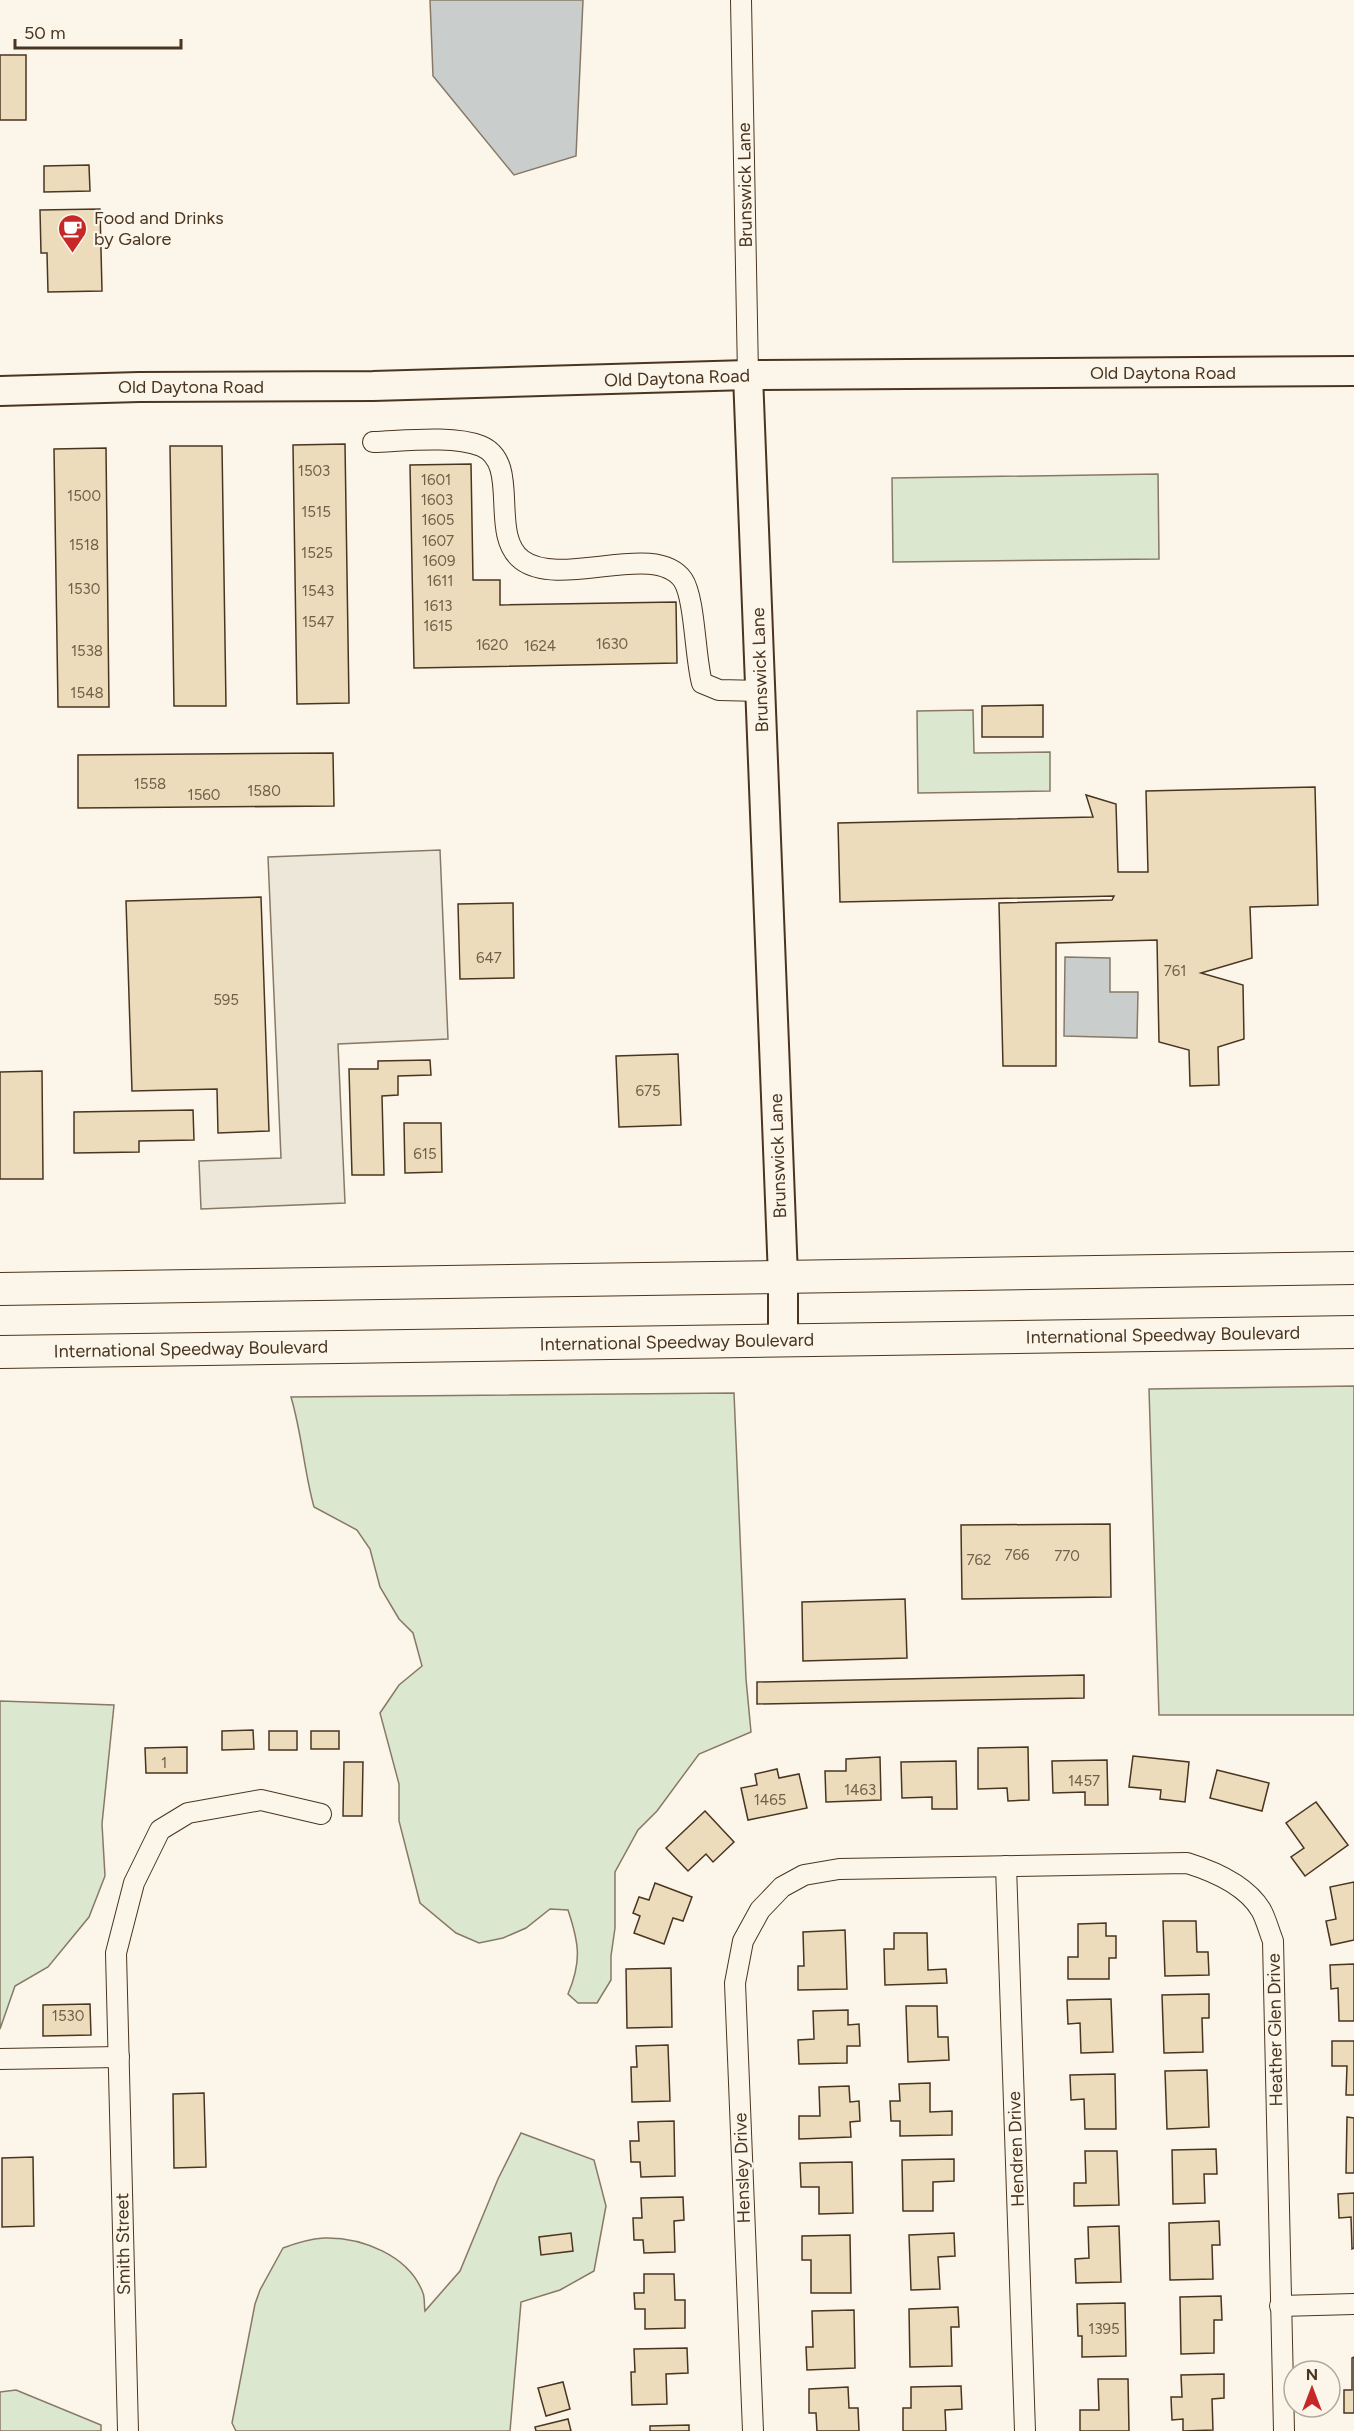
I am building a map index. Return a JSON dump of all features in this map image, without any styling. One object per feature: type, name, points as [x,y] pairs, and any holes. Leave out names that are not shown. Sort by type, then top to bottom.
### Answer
[{"type":"main road","points":[[0,1289],[1354,1268]]},
{"type":"main road","name":"International Speedway Boulevard","points":[[0,1352],[1350,1330]]},
{"type":"street","name":"Brunswick Lane","points":[[741,0],[748,375],[783,1277],[783,1341]]},
{"type":"street","name":"Old Daytona Road","points":[[0,391],[139,387],[373,386],[748,375],[1354,371]]},
{"type":"street","points":[[373,442],[461,441],[483,447],[494,458],[502,474],[507,541],[524,561],[542,569],[644,565],[668,567],[684,581],[702,683],[719,690],[761,691]]},
{"type":"street","name":"Smith Street","points":[[128,2431],[116,1953],[134,1883],[160,1830],[188,1813],[261,1800],[321,1814]]},
{"type":"street","name":"Heather Glen Drive","points":[[760,1910],[782,1887],[804,1875],[839,1869],[1187,1863],[1209,1870],[1239,1887],[1261,1909],[1273,1941],[1284,2431]]},
{"type":"street","name":"Hendren Drive","points":[[1006,1866],[1025,2431]]},
{"type":"street","name":"Hensley Drive","points":[[753,2431],[735,1983],[742,1941],[760,1910]]},
{"type":"street","points":[[0,2058],[119,2057]]},
{"type":"street","points":[[1280,2306],[1354,2304]]},
{"type":"green space","points":[[1158,474],[1159,559],[893,562],[892,478]]},
{"type":"green space","points":[[973,710],[974,753],[1050,752],[1050,791],[918,793],[917,711]]},
{"type":"green space","points":[[1354,1386],[1354,1715],[1159,1715],[1149,1389]]},
{"type":"green space","points":[[734,1393],[746,1679],[751,1732],[699,1754],[657,1811],[638,1830],[615,1872],[615,1928],[611,1956],[611,1980],[597,2003],[578,2003],[568,1994],[577,1962],[577,1942],[568,1910],[550,1909],[526,1928],[503,1938],[479,1943],[456,1933],[420,1903],[399,1821],[399,1784],[380,1713],[399,1685],[422,1666],[413,1633],[399,1619],[380,1587],[370,1549],[357,1530],[314,1507],[291,1397]]},
{"type":"green space","points":[[0,1701],[114,1705],[102,1824],[105,1876],[89,1917],[48,1967],[15,1986],[0,2029]]},
{"type":"green space","points":[[521,2133],[594,2160],[606,2206],[594,2271],[560,2290],[521,2302],[510,2431],[236,2431],[232,2423],[255,2304],[283,2248],[324,2238],[353,2241],[382,2251],[407,2268],[416,2280],[424,2295],[425,2311],[460,2271],[498,2179]]},
{"type":"green space","points":[[16,2390],[101,2425],[101,2431],[0,2431],[0,2392]]},
{"type":"shaded area","points":[[430,0],[583,0],[576,156],[514,175],[433,76]]},
{"type":"shaded area","points":[[440,850],[448,1039],[338,1044],[345,1203],[201,1209],[199,1161],[281,1158],[268,857]]},
{"type":"shaded area","points":[[1065,957],[1110,958],[1110,992],[1138,992],[1137,1038],[1064,1036]]},
{"type":"building","points":[[0,55],[26,55],[26,120],[0,120]]},
{"type":"building","points":[[89,165],[90,191],[44,192],[44,166]]},
{"type":"building","points":[[100,209],[102,291],[48,292],[47,253],[41,253],[40,210]]},
{"type":"building","points":[[345,444],[349,703],[297,704],[293,445]]},
{"type":"building","points":[[170,446],[222,446],[226,706],[174,706]]},
{"type":"building","points":[[106,448],[109,707],[58,707],[54,449]]},
{"type":"building","points":[[471,464],[473,580],[500,580],[500,605],[676,602],[677,663],[414,668],[410,465]]},
{"type":"building","points":[[1043,705],[1043,737],[982,737],[982,706]]},
{"type":"building","points":[[333,753],[334,806],[78,808],[78,755]]},
{"type":"building","points":[[1315,787],[1318,905],[1250,907],[1252,958],[1201,973],[1243,985],[1244,1039],[1218,1047],[1219,1085],[1190,1086],[1189,1050],[1159,1042],[1157,940],[1056,943],[1056,1066],[1003,1066],[999,903],[1112,900],[1114,896],[840,902],[838,823],[1093,817],[1086,795],[1116,804],[1118,872],[1148,872],[1146,791]]},
{"type":"building","points":[[261,897],[269,1131],[218,1133],[217,1089],[132,1091],[126,901]]},
{"type":"building","points":[[513,903],[514,978],[460,979],[458,904]]},
{"type":"building","points":[[678,1054],[681,1125],[619,1127],[616,1056]]},
{"type":"building","points":[[430,1060],[431,1075],[398,1076],[398,1095],[382,1096],[384,1175],[352,1175],[349,1069],[378,1069],[378,1061]]},
{"type":"building","points":[[42,1071],[43,1179],[0,1179],[0,1072]]},
{"type":"building","points":[[193,1110],[194,1140],[139,1141],[139,1152],[74,1153],[74,1112]]},
{"type":"building","points":[[404,1123],[441,1123],[442,1172],[405,1173]]},
{"type":"building","points":[[1110,1524],[1111,1597],[962,1599],[961,1525]]},
{"type":"building","points":[[905,1599],[907,1658],[803,1661],[802,1602]]},
{"type":"building","points":[[1084,1675],[1084,1698],[757,1704],[757,1682]]},
{"type":"building","points":[[253,1730],[254,1749],[222,1750],[222,1731]]},
{"type":"building","points":[[269,1731],[297,1731],[297,1750],[269,1750]]},
{"type":"building","points":[[311,1731],[339,1731],[339,1749],[311,1749]]},
{"type":"building","points":[[187,1747],[187,1773],[146,1773],[145,1748]]},
{"type":"building","points":[[1028,1747],[1029,1800],[1008,1801],[1007,1788],[978,1789],[978,1748]]},
{"type":"building","points":[[1133,1756],[1189,1762],[1185,1802],[1160,1799],[1161,1790],[1129,1787]]},
{"type":"building","points":[[880,1757],[881,1800],[826,1802],[825,1771],[846,1771],[846,1759]]},
{"type":"building","points":[[1107,1760],[1108,1805],[1085,1805],[1085,1792],[1053,1793],[1052,1761]]},
{"type":"building","points":[[956,1761],[957,1809],[932,1809],[932,1797],[902,1798],[901,1762]]},
{"type":"building","points":[[344,1762],[363,1762],[362,1816],[343,1816]]},
{"type":"building","points":[[777,1769],[779,1778],[799,1774],[807,1808],[748,1820],[741,1788],[757,1785],[755,1774]]},
{"type":"building","points":[[1217,1770],[1269,1783],[1262,1811],[1210,1798]]},
{"type":"building","points":[[1316,1802],[1348,1845],[1305,1876],[1291,1857],[1304,1848],[1286,1823]]},
{"type":"building","points":[[705,1811],[734,1842],[713,1862],[706,1854],[688,1871],[666,1848]]},
{"type":"building","points":[[1354,1882],[1354,1940],[1331,1945],[1326,1921],[1336,1919],[1330,1887]]},
{"type":"building","points":[[655,1883],[692,1897],[683,1921],[673,1918],[664,1944],[634,1933],[640,1916],[633,1913],[639,1897],[649,1900]]},
{"type":"building","points":[[1163,1921],[1196,1921],[1197,1952],[1208,1952],[1209,1975],[1165,1976]]},
{"type":"building","points":[[1106,1923],[1106,1936],[1116,1936],[1116,1958],[1109,1958],[1109,1979],[1068,1979],[1068,1957],[1078,1957],[1078,1924]]},
{"type":"building","points":[[845,1930],[847,1989],[798,1990],[798,1966],[804,1966],[803,1932]]},
{"type":"building","points":[[894,1933],[927,1933],[928,1970],[946,1969],[947,1983],[885,1985],[884,1949],[894,1949]]},
{"type":"building","points":[[1354,1964],[1354,2021],[1339,2021],[1338,1988],[1331,1989],[1330,1965]]},
{"type":"building","points":[[671,1968],[672,2027],[627,2028],[626,1969]]},
{"type":"building","points":[[1209,1994],[1209,2018],[1202,2018],[1203,2052],[1164,2053],[1162,1995]]},
{"type":"building","points":[[1111,1999],[1113,2052],[1081,2053],[1080,2023],[1068,2024],[1067,2000]]},
{"type":"building","points":[[90,2004],[91,2035],[43,2036],[43,2005]]},
{"type":"building","points":[[906,2006],[937,2006],[938,2037],[948,2037],[949,2060],[908,2062]]},
{"type":"building","points":[[848,2010],[848,2025],[859,2024],[860,2046],[847,2046],[847,2063],[799,2064],[798,2040],[814,2039],[813,2011]]},
{"type":"building","points":[[1332,2041],[1354,2041],[1354,2095],[1346,2095],[1347,2066],[1332,2066]]},
{"type":"building","points":[[668,2045],[670,2101],[632,2102],[631,2067],[637,2067],[636,2046]]},
{"type":"building","points":[[1207,2070],[1209,2127],[1167,2129],[1165,2071]]},
{"type":"building","points":[[1115,2074],[1116,2129],[1085,2129],[1084,2099],[1071,2100],[1070,2075]]},
{"type":"building","points":[[930,2083],[930,2112],[952,2111],[952,2135],[900,2136],[900,2121],[891,2121],[890,2101],[900,2101],[899,2084]]},
{"type":"building","points":[[849,2086],[850,2102],[859,2101],[860,2121],[850,2122],[851,2137],[799,2139],[799,2116],[820,2116],[819,2087]]},
{"type":"building","points":[[204,2093],[206,2167],[174,2168],[173,2094]]},
{"type":"building","points":[[1347,2117],[1354,2118],[1354,2173],[1346,2173]]},
{"type":"building","points":[[674,2121],[675,2176],[641,2177],[640,2162],[631,2162],[630,2141],[639,2141],[638,2122]]},
{"type":"building","points":[[1216,2149],[1217,2174],[1204,2174],[1205,2203],[1173,2204],[1172,2150]]},
{"type":"building","points":[[1085,2151],[1117,2151],[1119,2205],[1074,2206],[1074,2183],[1086,2183]]},
{"type":"building","points":[[33,2157],[34,2226],[2,2227],[2,2158]]},
{"type":"building","points":[[954,2159],[954,2181],[933,2182],[933,2211],[903,2211],[902,2160]]},
{"type":"building","points":[[852,2162],[853,2213],[819,2214],[819,2187],[801,2187],[800,2163]]},
{"type":"building","points":[[1354,2193],[1354,2248],[1352,2249],[1351,2217],[1339,2218],[1338,2194]]},
{"type":"building","points":[[683,2197],[684,2220],[674,2221],[675,2252],[644,2253],[643,2240],[634,2240],[633,2218],[642,2218],[641,2198]]},
{"type":"building","points":[[1219,2221],[1220,2245],[1212,2245],[1213,2279],[1170,2280],[1169,2223]]},
{"type":"building","points":[[1119,2226],[1121,2282],[1076,2283],[1075,2259],[1089,2258],[1088,2227]]},
{"type":"building","points":[[571,2233],[573,2251],[541,2255],[539,2237]]},
{"type":"building","points":[[954,2233],[955,2256],[938,2257],[940,2289],[911,2290],[909,2235]]},
{"type":"building","points":[[850,2235],[851,2293],[811,2293],[811,2260],[802,2260],[802,2236]]},
{"type":"building","points":[[644,2274],[674,2274],[675,2300],[685,2300],[685,2328],[645,2329],[645,2309],[635,2309],[634,2293],[644,2293]]},
{"type":"building","points":[[1221,2296],[1222,2320],[1214,2320],[1214,2353],[1181,2354],[1180,2297]]},
{"type":"building","points":[[1125,2303],[1126,2356],[1082,2357],[1082,2336],[1078,2336],[1077,2304]]},
{"type":"building","points":[[958,2307],[959,2327],[951,2327],[952,2366],[910,2367],[909,2309]]},
{"type":"building","points":[[854,2310],[855,2368],[807,2370],[806,2347],[813,2347],[812,2311]]},
{"type":"building","points":[[687,2348],[688,2373],[666,2374],[667,2404],[632,2405],[631,2372],[635,2372],[634,2349]]},
{"type":"building","points":[[1354,2357],[1354,2413],[1344,2413],[1344,2390],[1352,2390],[1352,2358]]},
{"type":"building","points":[[1224,2374],[1224,2398],[1212,2399],[1213,2430],[1183,2431],[1183,2419],[1172,2420],[1171,2397],[1182,2397],[1181,2375]]},
{"type":"building","points":[[1098,2379],[1128,2379],[1129,2431],[1080,2431],[1080,2410],[1099,2410]]},
{"type":"building","points":[[563,2382],[570,2409],[546,2416],[538,2388]]},
{"type":"building","points":[[961,2386],[962,2409],[945,2410],[946,2431],[903,2431],[903,2408],[911,2408],[911,2387]]},
{"type":"building","points":[[848,2387],[849,2408],[858,2408],[859,2431],[817,2431],[816,2413],[809,2413],[809,2389]]},
{"type":"building","points":[[568,2419],[571,2431],[536,2431],[535,2427]]},
{"type":"building","points":[[689,2425],[689,2431],[650,2431],[650,2426]]},
{"type":"place","name":"Food and Drinks by Galore","points":[[73,254]]}]
